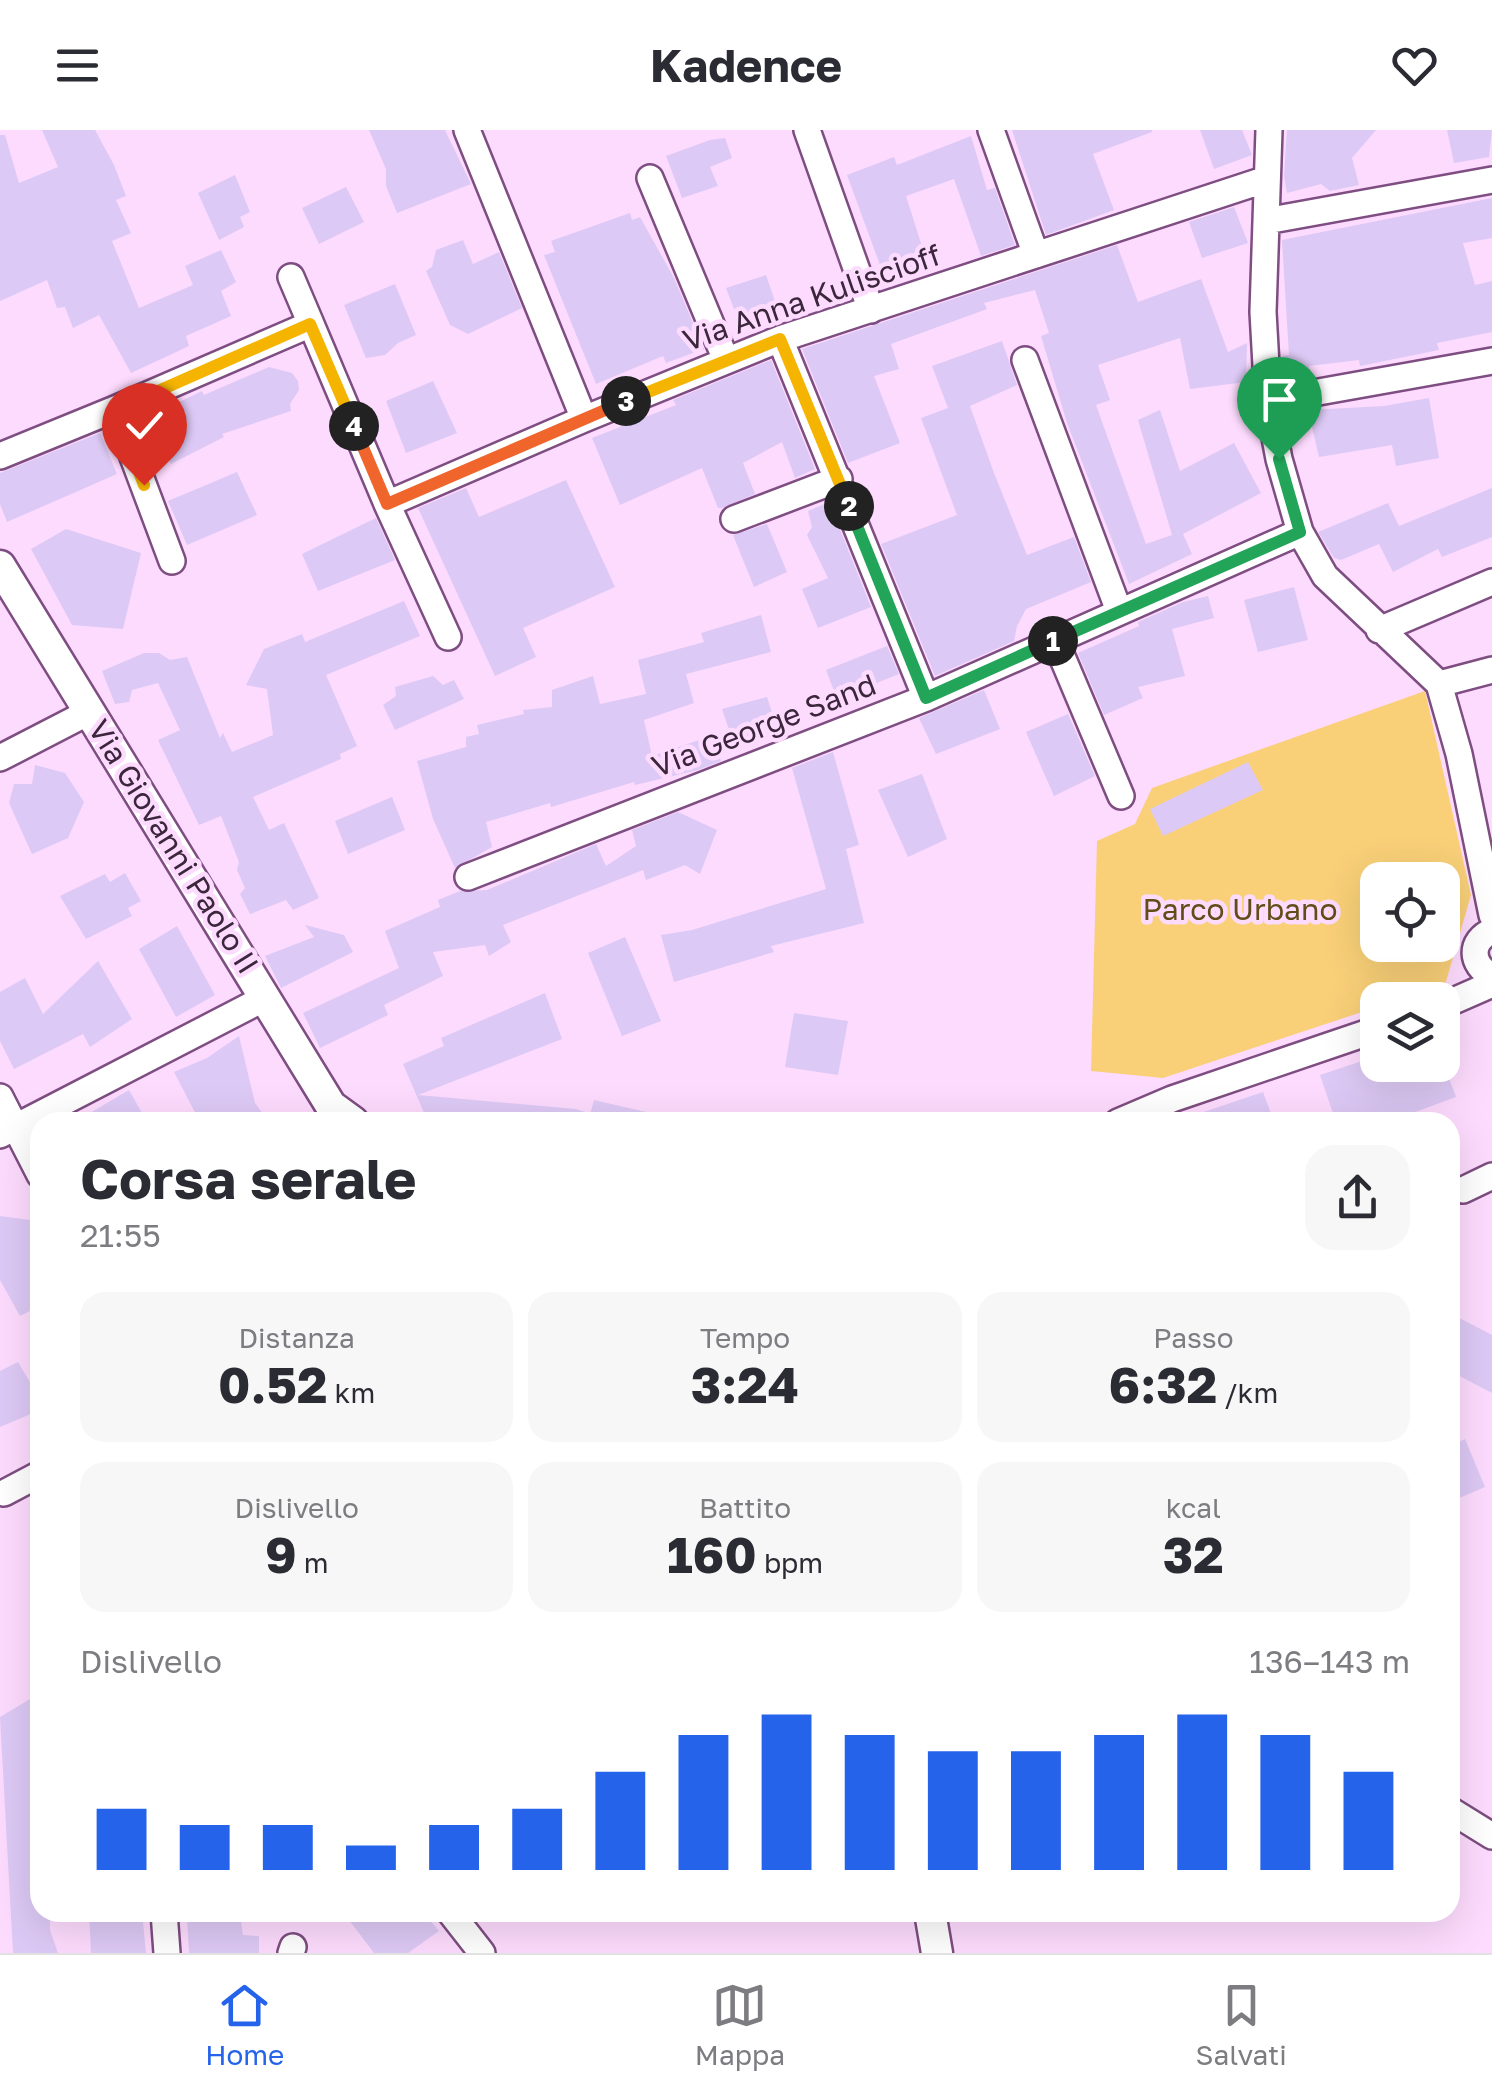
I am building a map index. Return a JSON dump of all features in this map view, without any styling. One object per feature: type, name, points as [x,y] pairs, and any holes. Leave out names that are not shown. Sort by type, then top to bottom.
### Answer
[{"type":"street","points":[[468,130],[584,419]]},
{"type":"street","points":[[807,130],[871,310]]},
{"type":"street","points":[[991,130],[1036,255]]},
{"type":"street","points":[[1269,130],[1263,312],[1268,401],[1300,532],[1325,576],[1438,684],[1459,754],[1492,915]]},
{"type":"street","points":[[650,178],[726,360]]},
{"type":"street","name":"Via Anna Kuliscioff","points":[[387,504],[780,339],[1267,179]]},
{"type":"street","points":[[1266,221],[1492,180]]},
{"type":"street","points":[[291,277],[448,638]]},
{"type":"street","points":[[0,456],[310,324]]},
{"type":"street","points":[[780,339],[926,698]]},
{"type":"street","points":[[1025,360],[1119,611]]},
{"type":"street","points":[[1268,401],[1492,361]]},
{"type":"street","points":[[115,410],[172,560]]},
{"type":"street","points":[[734,519],[839,480]]},
{"type":"street","name":"Via George Sand","points":[[468,876],[926,698],[1300,532]]},
{"type":"street","name":"Via Giovanni Paolo II","points":[[0,566],[331,1106],[339,1112]]},
{"type":"street","points":[[1380,630],[1492,582]]},
{"type":"street","points":[[1055,640],[1120,796]]},
{"type":"street","points":[[1438,684],[1492,670]]},
{"type":"street","points":[[0,758],[89,712]]},
{"type":"street","points":[[1492,930],[1478,940],[1474,954],[1480,969],[1492,976]]},
{"type":"street","points":[[1460,1000],[1492,984]]},
{"type":"street","points":[[45,1112],[265,998]]},
{"type":"street","points":[[1143,1112],[1360,1035]]},
{"type":"street","points":[[0,1098],[8,1131],[30,1161]]},
{"type":"street","points":[[1462,1190],[1492,1176]]},
{"type":"street","points":[[4,1494],[30,1480]]},
{"type":"street","points":[[1460,1816],[1492,1836]]},
{"type":"street","points":[[165,1922],[167,1953]]},
{"type":"street","points":[[458,1922],[482,1953]]},
{"type":"street","points":[[931,1922],[936,1953]]},
{"type":"green space","name":"Parco Urbano","points":[[1425,691],[1471,895],[1460,933],[1460,862],[1360,862],[1360,962],[1452,962],[1446,982],[1360,982],[1360,1013],[1163,1078],[1091,1071],[1097,841],[1135,824],[1152,788]]},
{"type":"building","points":[[42,130],[95,130],[126,196],[116,200],[131,233],[112,241],[139,308],[193,285],[185,266],[221,250],[236,282],[221,291],[231,316],[186,336],[189,346],[131,373],[99,315],[73,328],[65,307],[57,308],[47,280],[0,301],[0,135],[5,135],[19,183],[58,167]]},
{"type":"building","points":[[369,130],[445,130],[471,184],[397,213],[386,186],[386,169]]},
{"type":"building","points":[[1012,130],[1152,132],[1093,154],[1114,210],[1046,235]]},
{"type":"building","points":[[1200,130],[1242,130],[1252,155],[1214,169]]},
{"type":"building","points":[[1287,130],[1376,130],[1352,158],[1359,185],[1330,191],[1321,184],[1287,193]]},
{"type":"building","points":[[1447,130],[1492,130],[1489,157],[1454,163]]},
{"type":"building","points":[[971,136],[987,190],[995,188],[1015,245],[981,256],[954,179],[906,196],[927,262],[907,268],[903,258],[880,265],[847,175],[894,157],[897,165]]},
{"type":"building","points":[[725,138],[732,158],[710,167],[718,186],[682,198],[666,156]]},
{"type":"building","points":[[235,175],[250,212],[240,217],[244,227],[219,240],[198,193]]},
{"type":"building","points":[[346,187],[364,222],[319,244],[302,208]]},
{"type":"building","points":[[1492,198],[1492,238],[1463,243],[1475,285],[1492,281],[1492,332],[1437,343],[1439,350],[1360,366],[1359,360],[1309,366],[1310,374],[1286,377],[1283,356],[1289,355],[1282,240]]},
{"type":"building","points":[[1234,207],[1248,243],[1202,258],[1189,222]]},
{"type":"building","points":[[630,213],[632,220],[640,217],[674,278],[704,349],[666,363],[663,356],[596,384],[544,255],[555,252],[551,241]]},
{"type":"building","points":[[463,240],[473,264],[499,252],[522,308],[468,334],[450,325],[426,271],[432,267],[436,250]]},
{"type":"building","points":[[1117,245],[1138,302],[1201,279],[1228,352],[1247,343],[1246,382],[1190,389],[1180,338],[1098,365],[1110,400],[1096,405],[1146,544],[1172,535],[1138,420],[1160,410],[1180,471],[1234,443],[1261,493],[1183,534],[1192,554],[1129,584],[1067,423],[1041,336],[1049,333],[1035,290],[984,303],[987,309],[891,344],[899,369],[874,376],[900,443],[848,463],[802,349]]},
{"type":"building","points":[[766,275],[780,316],[742,330],[726,288]]},
{"type":"building","points":[[395,284],[416,335],[398,343],[385,355],[366,358],[344,305]]},
{"type":"building","points":[[1002,341],[1017,385],[970,406],[994,473],[1027,555],[1074,537],[1091,582],[1026,609],[1014,641],[935,676],[881,544],[957,515],[921,418],[948,408],[932,366]]},
{"type":"building","points":[[771,360],[815,469],[795,478],[782,442],[743,463],[755,494],[722,508],[718,508],[702,468],[620,505],[592,438],[676,405],[673,400]]},
{"type":"building","points":[[269,367],[292,373],[298,381],[299,390],[290,404],[291,411],[222,434],[224,437],[171,464],[148,417],[202,391],[204,395]]},
{"type":"building","points":[[433,381],[457,433],[406,453],[386,401]]},
{"type":"building","points":[[1429,398],[1439,458],[1396,466],[1392,445],[1319,457],[1308,410],[1384,406]]},
{"type":"building","points":[[100,433],[117,474],[7,522],[0,504],[0,473]]},
{"type":"building","points":[[237,472],[257,515],[187,545],[168,501]]},
{"type":"building","points":[[566,480],[615,587],[523,628],[536,657],[495,676],[418,508],[466,488],[479,517]]},
{"type":"building","points":[[1492,488],[1492,537],[1442,557],[1438,549],[1393,572],[1379,544],[1341,560],[1334,558],[1318,532],[1388,503],[1399,526]]},
{"type":"building","points":[[829,502],[871,607],[818,628],[802,589],[828,578],[807,535],[812,527],[808,511]]},
{"type":"building","points":[[376,518],[395,560],[318,591],[302,554]]},
{"type":"building","points":[[767,524],[787,572],[754,587],[733,535]]},
{"type":"building","points":[[66,529],[141,553],[123,629],[72,625],[31,549]]},
{"type":"building","points":[[1294,587],[1308,640],[1258,652],[1244,600]]},
{"type":"building","points":[[1208,596],[1214,618],[1172,629],[1185,676],[1138,687],[1143,698],[1104,715],[1078,653],[1183,602]]},
{"type":"building","points":[[404,601],[420,636],[326,675],[357,746],[340,754],[341,759],[253,797],[269,830],[284,823],[319,898],[293,910],[286,900],[250,914],[240,894],[245,888],[237,870],[239,862],[221,816],[199,825],[158,740],[180,730],[158,683],[132,690],[129,702],[115,704],[102,671],[144,653],[159,653],[170,660],[187,657],[220,738],[223,733],[232,752],[273,735],[267,689],[246,685],[264,649],[302,634],[305,642]]},
{"type":"building","points":[[761,615],[771,652],[686,674],[694,703],[644,720],[652,756],[729,730],[722,709],[767,697],[779,734],[718,752],[721,761],[698,770],[635,785],[634,782],[486,822],[492,847],[455,868],[433,819],[417,761],[466,747],[466,737],[479,734],[477,725],[524,714],[523,710],[552,707],[552,690],[593,676],[600,704],[646,694],[638,660],[704,642],[701,633]]},
{"type":"building","points":[[887,646],[899,674],[837,699],[826,670]]},
{"type":"building","points":[[433,676],[443,685],[454,680],[464,699],[395,730],[383,705],[396,696],[395,687]]},
{"type":"building","points":[[984,690],[1000,729],[936,754],[919,718]]},
{"type":"building","points":[[1068,714],[1095,776],[1054,796],[1026,732]]},
{"type":"building","points":[[833,752],[859,845],[846,849],[864,923],[771,946],[774,952],[674,982],[661,935],[692,930],[826,889],[792,768]]},
{"type":"building","points":[[1248,762],[1263,790],[1163,836],[1150,809]]},
{"type":"building","points":[[35,765],[65,773],[84,802],[68,838],[32,854],[9,803],[14,784],[32,784]]},
{"type":"building","points":[[922,774],[947,839],[908,857],[878,790]]},
{"type":"building","points":[[392,797],[405,830],[348,854],[335,821]]},
{"type":"building","points":[[678,812],[717,830],[700,874],[685,865],[646,880],[643,870],[503,925],[511,942],[489,956],[485,945],[433,952],[443,976],[384,1005],[388,1015],[320,1048],[303,1013],[399,968],[385,931],[440,907],[438,900],[460,891],[487,890],[596,844],[606,866],[636,846],[632,830]]},
{"type":"building","points":[[125,873],[141,901],[128,908],[132,916],[86,939],[60,896],[105,874],[110,882]]},
{"type":"building","points":[[305,925],[344,935],[353,952],[281,988],[265,956],[314,937]]},
{"type":"building","points":[[177,926],[215,995],[176,1017],[139,949]]},
{"type":"building","points":[[625,937],[661,1021],[622,1036],[588,953]]},
{"type":"building","points":[[98,961],[132,1019],[90,1047],[83,1034],[14,1069],[0,1041],[0,992],[25,978],[43,1014]]},
{"type":"building","points":[[545,993],[562,1039],[418,1095],[585,1112],[424,1112],[403,1064],[444,1046],[441,1038]]},
{"type":"building","points":[[794,1013],[848,1021],[838,1075],[785,1067]]},
{"type":"building","points":[[239,1036],[255,1103],[262,1112],[195,1112],[174,1072],[207,1058]]},
{"type":"building","points":[[1360,1062],[1360,1082],[1450,1082],[1456,1097],[1415,1112],[1333,1112],[1320,1075]]},
{"type":"building","points":[[129,1090],[141,1112],[92,1112]]},
{"type":"building","points":[[1263,1092],[1270,1112],[1204,1112]]},
{"type":"building","points":[[594,1100],[646,1112],[591,1112]]},
{"type":"building","points":[[0,1216],[30,1220],[30,1311],[20,1316],[0,1280]]},
{"type":"building","points":[[1460,1318],[1492,1335],[1492,1393],[1460,1376]]},
{"type":"building","points":[[18,1362],[30,1382],[30,1414],[0,1427],[0,1371]]},
{"type":"building","points":[[1465,1439],[1485,1487],[1460,1498],[1460,1441]]},
{"type":"building","points":[[30,1699],[30,1922],[50,1922],[58,1953],[13,1953],[0,1717]]},
{"type":"building","points":[[89,1922],[143,1922],[146,1953],[91,1953]]},
{"type":"building","points":[[187,1922],[241,1922],[243,1935],[259,1936],[259,1953],[189,1953]]},
{"type":"building","points":[[351,1922],[431,1922],[439,1931],[408,1953],[374,1953]]},
{"type":"route","points":[[144,485],[115,410],[310,324],[387,504],[780,339],[926,698],[1300,532],[1279,459]]}]
